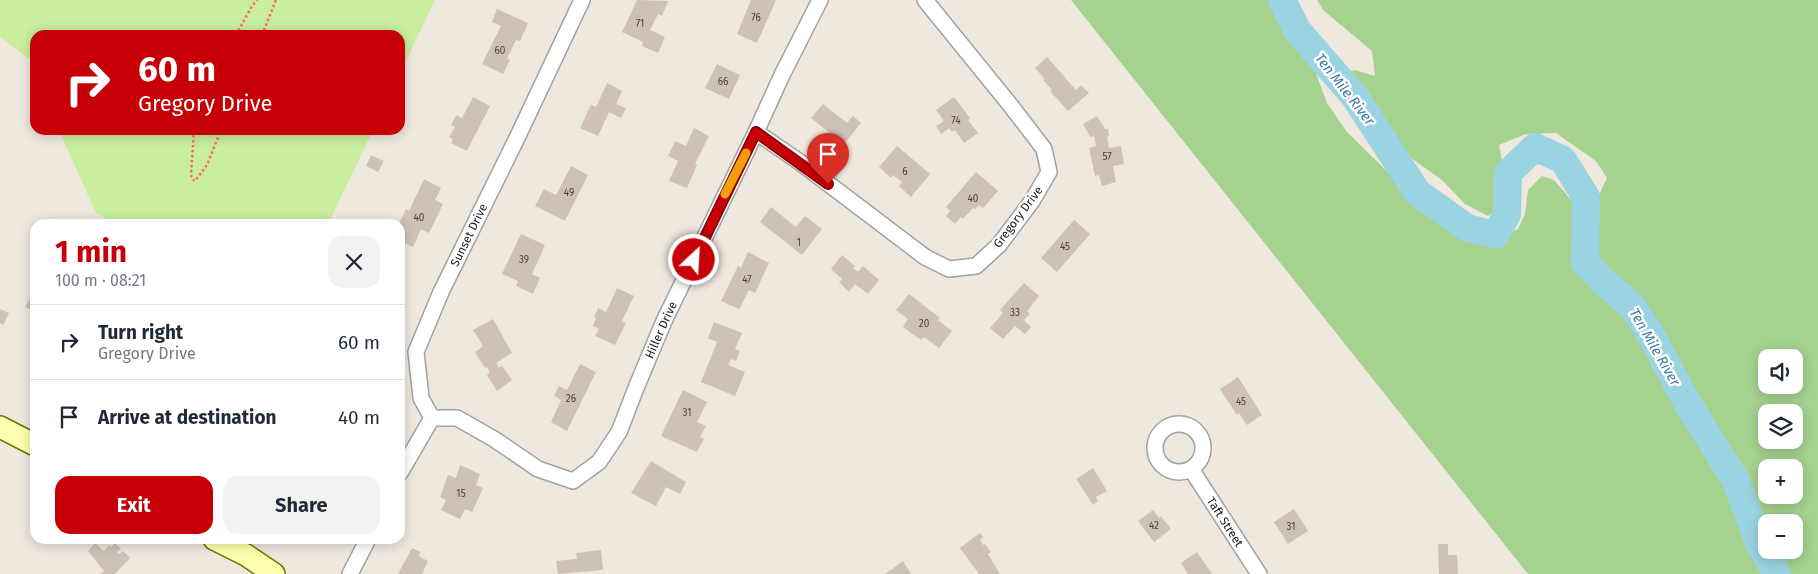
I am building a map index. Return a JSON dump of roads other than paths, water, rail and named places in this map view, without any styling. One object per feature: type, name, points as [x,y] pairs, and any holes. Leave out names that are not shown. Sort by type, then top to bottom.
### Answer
[{"type":"main road","points":[[0,426],[30,442]]},
{"type":"main road","points":[[224,544],[246,555],[274,574]]},
{"type":"street","name":"Sunset Drive","points":[[432,418],[421,398],[416,352],[441,292],[582,0]]},
{"type":"street","name":"Hiller Drive","points":[[432,418],[458,418],[494,439],[538,469],[573,481],[599,462],[619,432],[664,321],[820,0]]},
{"type":"street","name":"Gregory Drive","points":[[756,132],[801,163],[925,258],[950,270],[976,266],[999,245],[1032,201],[1049,172],[1044,149],[925,0]]},
{"type":"street","points":[[405,464],[432,418]]},
{"type":"street","name":"Taft Street","points":[[1191,469],[1259,574]]},
{"type":"street","points":[[350,574],[365,544]]},
{"type":"waterway","name":"Ten Mile River","points":[[1282,0],[1297,30],[1355,97],[1417,192],[1467,228],[1496,235],[1507,214],[1508,173],[1535,147],[1563,160],[1586,197],[1585,262],[1604,282],[1632,306],[1652,337],[1688,404],[1736,481],[1759,543],[1777,574]]}]
